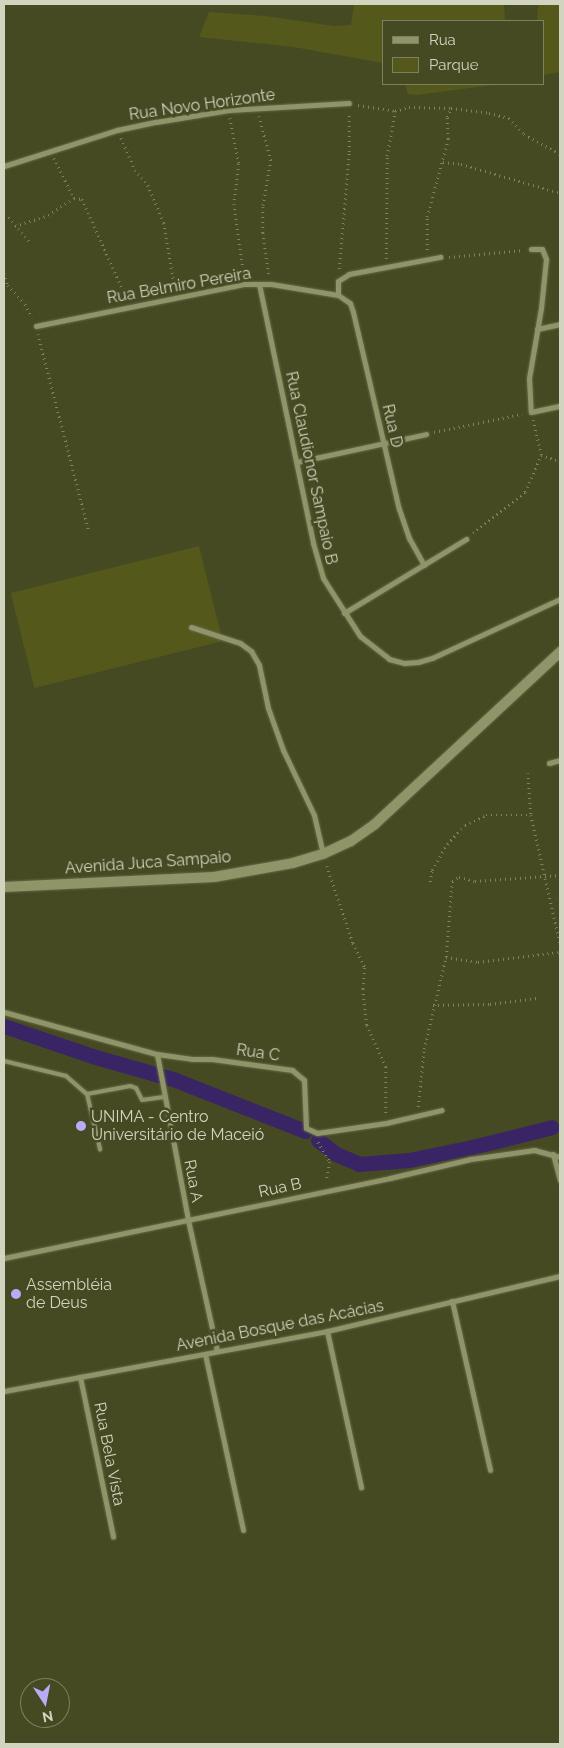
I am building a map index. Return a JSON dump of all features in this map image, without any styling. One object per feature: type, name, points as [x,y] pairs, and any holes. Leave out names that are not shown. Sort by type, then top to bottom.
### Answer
[{"type":"main road","name":"Avenida Juca Sampaio","points":[[4,887],[214,877],[293,863],[323,854],[351,841],[375,824],[560,652]]},
{"type":"street","name":"Rua Novo Horizonte","points":[[4,166],[51,153],[117,130],[229,110],[349,103]]},
{"type":"street","points":[[531,249],[542,250],[546,255],[529,378],[531,412],[560,406]]},
{"type":"street","points":[[338,295],[338,281],[349,274],[386,265],[440,258]]},
{"type":"street","name":"Rua Belmiro Pereira","points":[[36,326],[244,284],[271,284],[338,295]]},
{"type":"street","name":"Rua Claudionor Sampaio B","points":[[259,284],[313,543],[323,578],[360,636],[389,659],[404,663],[418,662],[432,658],[560,599]]},
{"type":"street","name":"Rua D","points":[[338,295],[350,303],[353,312],[399,510],[408,538],[424,564]]},
{"type":"street","points":[[537,329],[560,324]]},
{"type":"street","points":[[297,462],[384,445],[426,434]]},
{"type":"street","points":[[344,613],[466,539]]},
{"type":"street","points":[[191,627],[240,643],[251,652],[260,665],[271,717],[282,750],[314,815],[323,854]]},
{"type":"street","points":[[549,763],[560,760]]},
{"type":"street","points":[[4,1012],[157,1054]]},
{"type":"street","name":"Rua A","points":[[157,1054],[188,1220],[217,1351]]},
{"type":"street","name":"Rua C","points":[[157,1054],[192,1059],[212,1059],[298,1073],[304,1080],[306,1128]]},
{"type":"street","points":[[306,1128],[318,1133],[386,1123],[442,1110]]},
{"type":"street","name":"Rua B","points":[[4,1258],[471,1159],[534,1150],[560,1157]]},
{"type":"street","points":[[554,1154],[560,1180]]},
{"type":"street","name":"Avenida Bosque das Acácias","points":[[4,1391],[327,1332],[560,1276]]},
{"type":"street","points":[[452,1301],[490,1470]]},
{"type":"street","points":[[327,1332],[361,1487]]},
{"type":"street","points":[[205,1354],[243,1530]]},
{"type":"street","name":"Rua Bela Vista","points":[[80,1377],[113,1536]]},
{"type":"lane","points":[[4,1061],[66,1076],[87,1094],[100,1149]]},
{"type":"lane","points":[[87,1094],[130,1086],[136,1088],[142,1100],[164,1097]]},
{"type":"path","points":[[338,281],[349,152],[349,103],[395,111],[409,107],[451,108],[509,118],[524,134],[560,154]]},
{"type":"path","points":[[427,259],[426,218],[443,162],[448,139],[447,117],[451,108]]},
{"type":"path","points":[[257,109],[271,160],[263,207],[262,233],[271,284]]},
{"type":"path","points":[[229,110],[239,164],[234,204],[244,284]]},
{"type":"path","points":[[386,265],[387,156],[395,111]]},
{"type":"path","points":[[117,130],[135,170],[148,185],[164,223],[176,298]]},
{"type":"path","points":[[51,153],[74,198]]},
{"type":"path","points":[[443,162],[461,164],[560,193]]},
{"type":"path","points":[[16,226],[48,215],[74,198],[82,199],[130,308]]},
{"type":"path","points":[[4,215],[30,243]]},
{"type":"path","points":[[440,258],[481,256],[531,249]]},
{"type":"path","points":[[4,273],[8,285],[26,304],[36,326],[90,531]]},
{"type":"path","points":[[426,434],[531,412],[541,456],[525,492],[466,539]]},
{"type":"path","points":[[541,456],[560,461]]},
{"type":"path","points":[[528,773],[531,816],[560,943]]},
{"type":"path","points":[[430,882],[432,870],[447,844],[465,825],[486,816],[531,816]]},
{"type":"path","points":[[323,854],[353,943],[365,968],[363,989],[367,1025],[386,1067],[386,1123]]},
{"type":"path","points":[[417,1116],[424,1049],[433,1005],[446,958],[452,881],[460,877],[476,881],[560,875]]},
{"type":"path","points":[[446,958],[478,962],[560,952]]},
{"type":"path","points":[[433,1005],[490,1004],[537,998]]},
{"type":"path","points":[[306,1128],[330,1162],[329,1172]]},
{"type":"green space","points":[[354,4],[504,4],[505,20],[382,20],[382,63],[294,47],[199,37],[209,12],[266,16],[333,26],[351,25]]},
{"type":"green space","points":[[538,4],[560,4],[560,72],[544,75],[544,20],[537,20]]},
{"type":"green space","points":[[405,85],[492,85],[417,95],[408,94]]},
{"type":"green space","points":[[199,546],[223,641],[34,688],[11,593]]},
{"type":"waterway","points":[[4,1026],[92,1056],[173,1079],[305,1131]]},
{"type":"waterway","points":[[318,1140],[336,1154],[359,1164],[409,1160],[552,1127]]},
{"type":"place","name":"UNIMA - Centro Universitário de Maceió","points":[[81,1126]]},
{"type":"place","name":"Assembléia de Deus","points":[[16,1294]]}]
